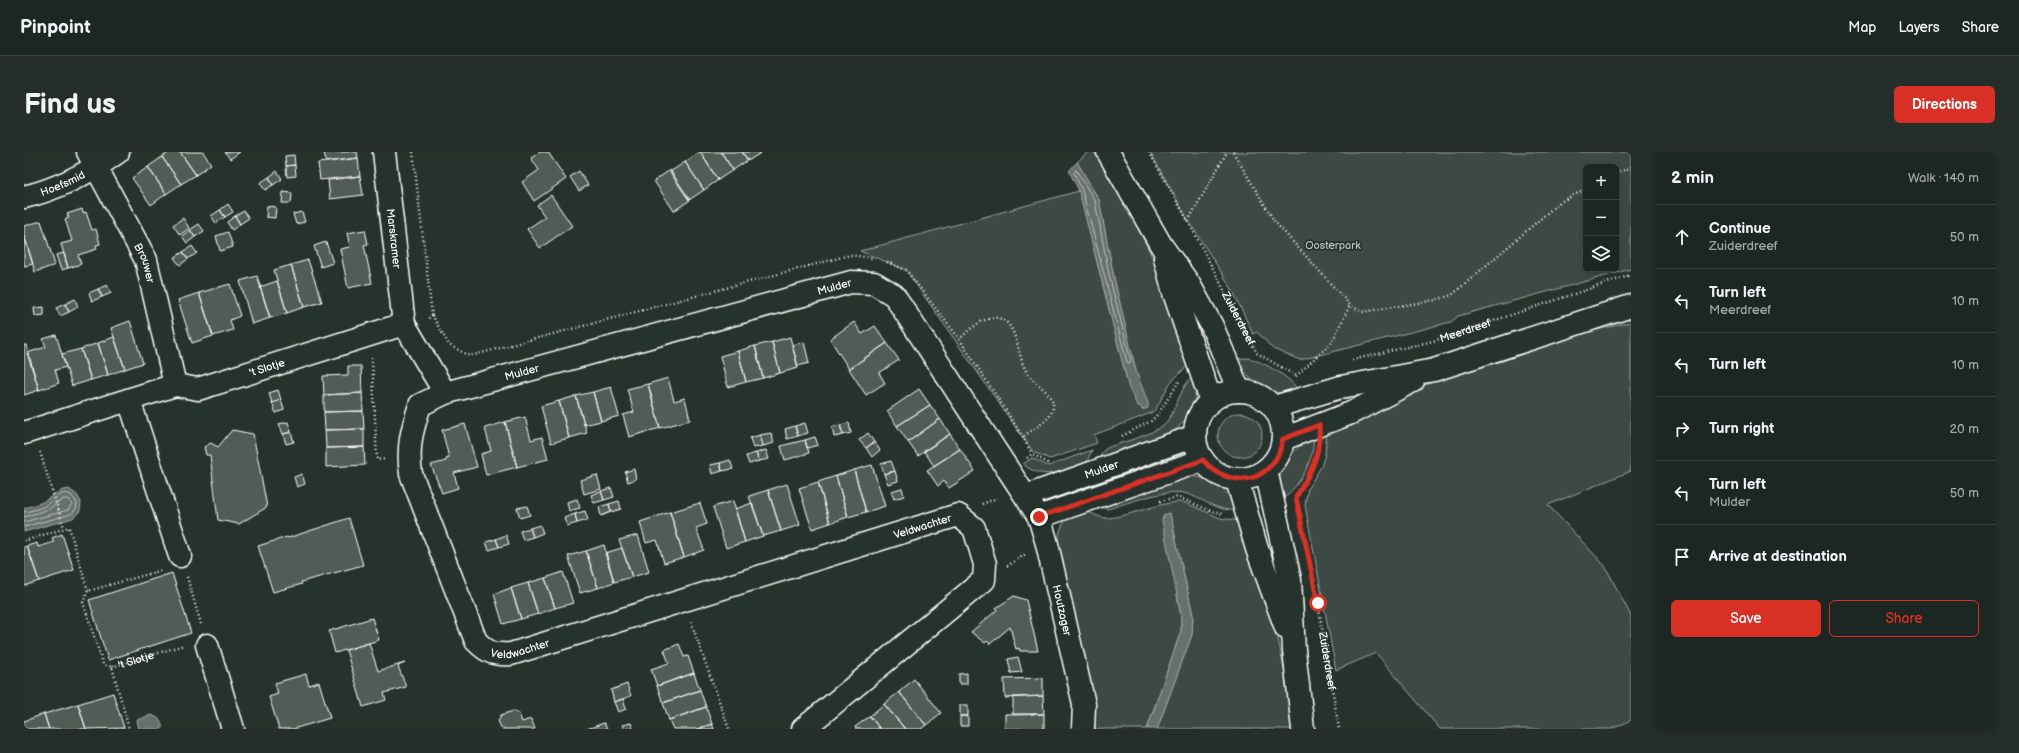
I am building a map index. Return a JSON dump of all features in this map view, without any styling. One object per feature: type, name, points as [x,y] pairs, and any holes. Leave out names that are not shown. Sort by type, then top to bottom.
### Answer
[{"type":"street","name":"Hoefsmid","points":[[24,197],[45,192],[92,160],[118,152]]},
{"type":"street","name":"Marskramer","points":[[384,152],[407,330]]},
{"type":"street","points":[[1108,152],[1162,245],[1189,284],[1212,326],[1239,391]]},
{"type":"street","name":"Brouwer","points":[[92,160],[146,260],[175,385]]},
{"type":"street","points":[[1162,245],[1174,293],[1211,401]]},
{"type":"street","name":"Mulder","points":[[445,393],[851,282],[874,283],[894,295],[1018,485],[1195,436]]},
{"type":"street","points":[[1274,407],[1341,387],[1434,370],[1631,306]]},
{"type":"street","name":"'t Slotje","points":[[29,432],[175,385],[198,389],[371,334],[407,330]]},
{"type":"street","points":[[407,330],[445,393]]},
{"type":"street","points":[[1283,439],[1350,413],[1434,370]]},
{"type":"street","points":[[1239,391],[1252,393],[1264,398],[1274,407],[1280,417],[1283,428],[1283,439],[1278,456],[1266,470],[1252,477],[1237,480],[1224,477],[1212,470],[1203,460],[1197,448],[1195,436],[1197,423],[1202,411],[1211,401],[1219,396],[1239,391]]},
{"type":"street","name":"Veldwachter","points":[[445,393],[420,405],[410,438],[409,459],[411,474],[476,641],[485,649],[498,655],[511,654],[958,515],[974,528],[985,564],[984,580]]},
{"type":"street","points":[[129,400],[181,560]]},
{"type":"street","points":[[1039,517],[1203,460]]},
{"type":"street","points":[[1266,470],[1290,580],[1294,650],[1303,729]]},
{"type":"street","points":[[1237,480],[1257,549],[1294,650]]},
{"type":"street","name":"Houtzager","points":[[1018,485],[1039,517],[1046,540],[1084,704],[1083,729]]},
{"type":"street","points":[[803,729],[984,580]]},
{"type":"street","points":[[206,642],[233,729]]},
{"type":"path","points":[[407,330],[432,315],[413,152]]},
{"type":"path","name":"Zuiderdreef","points":[[1148,152],[1188,221],[1257,353],[1296,376],[1310,396]]},
{"type":"path","points":[[1188,221],[1227,152]]},
{"type":"path","points":[[1232,152],[1275,222],[1350,305],[1362,312],[1436,300],[1452,295],[1560,202],[1583,190]]},
{"type":"path","points":[[1619,173],[1631,167]]},
{"type":"path","name":"Meerdreef","points":[[1347,361],[1433,341],[1631,275]]},
{"type":"path","points":[[1296,376],[1332,342],[1350,305]]},
{"type":"path","points":[[959,340],[979,323],[994,317],[1004,320],[1012,329],[1025,368],[1033,380],[1051,398],[1053,406],[1051,413],[1046,420],[1023,437]]},
{"type":"path","points":[[371,334],[377,460],[409,459]]},
{"type":"path","points":[[1296,376],[1304,373]]},
{"type":"path","points":[[1119,437],[1151,421],[1158,414]]},
{"type":"path","points":[[1297,503],[1296,497],[1306,481],[1318,454],[1319,425]]},
{"type":"path","name":"'t Slotje","points":[[29,432],[53,493],[64,528],[68,527],[88,591],[83,602],[103,664],[112,667],[206,642]]},
{"type":"path","points":[[958,515],[1018,485],[1032,454],[1049,463]]},
{"type":"path","points":[[24,541],[64,528]]},
{"type":"path","points":[[984,580],[1018,560],[1046,540]]},
{"type":"path","points":[[88,591],[181,560],[206,642]]},
{"type":"path","name":"Zuiderdreef","points":[[1314,580],[1339,729]]},
{"type":"path","points":[[684,601],[729,729]]},
{"type":"path","name":"'t Slotje","points":[[112,667],[129,729]]},
{"type":"green space","points":[[1088,152],[1094,152],[1116,187],[1148,248],[1166,291],[1190,363],[1170,383],[1156,409],[1151,413],[1094,435],[1097,443],[1050,459],[1033,452],[906,270],[860,251],[1079,191],[1129,388],[1147,406],[1136,371],[1114,278],[1099,200],[1077,162]]},
{"type":"green space","name":"Oosterpark","points":[[1150,152],[1631,152],[1631,269],[1458,316],[1451,322],[1300,360],[1273,349],[1257,332],[1253,334],[1232,289],[1188,220]]},
{"type":"green space","points":[[1631,322],[1631,471],[1548,505],[1605,566],[1631,616],[1631,720],[1612,729],[1440,729],[1376,653],[1336,670],[1305,505],[1308,488],[1321,467],[1325,454],[1327,429],[1372,415],[1409,392],[1442,378],[1502,361],[1588,332]]},
{"type":"green space","points":[[1248,358],[1261,363],[1284,376],[1299,392],[1286,394],[1279,393],[1264,387],[1244,371],[1236,359]]},
{"type":"green space","points":[[1194,375],[1196,393],[1192,409],[1183,423],[1169,434],[1098,461],[1103,451],[1107,448],[1148,434],[1163,425],[1171,415],[1185,385]]},
{"type":"green space","points":[[1236,413],[1244,413],[1256,419],[1262,431],[1262,439],[1256,451],[1244,457],[1236,457],[1224,451],[1218,439],[1218,431],[1224,419]]},
{"type":"green space","points":[[1313,437],[1312,454],[1309,464],[1293,489],[1280,500],[1279,483],[1283,468],[1296,449]]},
{"type":"green space","points":[[1092,450],[1086,463],[1061,472],[1046,474],[1039,473],[1023,464],[1032,458],[1048,466]]},
{"type":"green space","points":[[1186,476],[1202,478],[1217,485],[1228,495],[1237,510],[1216,507],[1191,495],[1176,492],[1146,497],[1108,509],[1101,507]]},
{"type":"green space","points":[[1178,502],[1186,503],[1220,518],[1241,521],[1276,628],[1285,675],[1292,729],[1157,729],[1192,634],[1193,615],[1170,516],[1178,603],[1181,615],[1181,631],[1147,729],[1095,729],[1094,712],[1058,545],[1058,539],[1062,527],[1069,517],[1079,512],[1086,512],[1103,518],[1109,518]]},
{"type":"water","points":[[1077,162],[1099,200],[1114,278],[1136,371],[1148,403],[1148,408],[1142,410],[1141,407],[1137,405],[1129,388],[1079,191],[1069,171]]},
{"type":"water","points":[[69,489],[77,495],[81,502],[80,511],[73,518],[24,532],[24,508],[41,503],[59,492]]},
{"type":"water","points":[[1169,513],[1193,615],[1192,635],[1157,729],[1147,729],[1181,631],[1181,615],[1162,520],[1164,515]]},
{"type":"water","points":[[151,715],[160,720],[162,723],[162,729],[139,729],[137,720]]},
{"type":"building","points":[[170,152],[180,152],[196,175],[181,184],[162,157]]},
{"type":"building","points":[[180,152],[203,152],[211,164],[196,175]]},
{"type":"building","points":[[225,152],[240,152],[230,159]]},
{"type":"building","points":[[324,152],[357,152],[358,158],[326,162]]},
{"type":"building","points":[[540,152],[548,152],[566,179],[534,201],[522,182],[539,170],[531,158]]},
{"type":"building","points":[[700,152],[718,180],[704,190],[685,162]]},
{"type":"building","points":[[700,152],[721,152],[733,170],[718,180]]},
{"type":"building","points":[[721,152],[742,152],[748,160],[733,170]]},
{"type":"building","points":[[742,152],[762,152],[748,161]]},
{"type":"building","points":[[294,155],[295,165],[286,166],[285,156]]},
{"type":"building","points":[[162,157],[181,184],[166,194],[148,167]]},
{"type":"building","points":[[358,158],[360,176],[320,180],[318,163]]},
{"type":"building","points":[[685,162],[704,190],[689,200],[670,172]]},
{"type":"building","points":[[295,165],[296,176],[287,177],[286,166]]},
{"type":"building","points":[[148,167],[166,194],[151,205],[132,178]]},
{"type":"building","points":[[670,170],[690,200],[674,211],[654,181]]},
{"type":"building","points":[[277,171],[282,179],[273,185],[269,177]]},
{"type":"building","points":[[579,171],[588,185],[579,191],[570,177]]},
{"type":"building","points":[[360,176],[363,195],[330,199],[328,180]]},
{"type":"building","points":[[269,177],[273,185],[265,190],[260,183]]},
{"type":"building","points":[[283,192],[292,193],[291,203],[282,203]]},
{"type":"building","points":[[551,195],[572,226],[540,248],[527,229],[545,217],[537,205]]},
{"type":"building","points":[[228,204],[233,212],[225,217],[220,210]]},
{"type":"building","points":[[267,206],[276,207],[275,218],[266,217]]},
{"type":"building","points":[[82,209],[83,213],[86,212],[92,230],[96,229],[100,244],[96,245],[97,249],[78,255],[81,264],[68,268],[61,244],[72,241],[65,219],[69,218],[67,214]]},
{"type":"building","points":[[220,210],[225,217],[216,223],[211,216]]},
{"type":"building","points":[[244,211],[249,218],[240,224],[235,216]]},
{"type":"building","points":[[302,212],[305,222],[296,224],[293,214]]},
{"type":"building","points":[[235,216],[240,224],[232,230],[227,222]]},
{"type":"building","points":[[183,218],[189,228],[180,235],[173,225]]},
{"type":"building","points":[[41,221],[55,265],[35,272],[24,235],[24,226]]},
{"type":"building","points":[[199,224],[204,231],[195,237],[190,230]]},
{"type":"building","points":[[190,230],[195,237],[187,243],[182,236]]},
{"type":"building","points":[[365,230],[368,244],[364,245],[372,283],[348,288],[340,249],[350,247],[347,233]]},
{"type":"building","points":[[228,232],[233,247],[220,251],[216,236]]},
{"type":"building","points":[[24,235],[33,264],[24,266]]},
{"type":"building","points":[[326,242],[333,263],[321,267],[314,246]]},
{"type":"building","points":[[192,246],[197,253],[188,259],[183,252]]},
{"type":"building","points":[[183,252],[188,259],[180,265],[174,258]]},
{"type":"building","points":[[64,253],[68,268],[61,270],[56,255]]},
{"type":"building","points":[[308,260],[322,302],[304,307],[291,265]]},
{"type":"building","points":[[291,265],[304,307],[287,313],[274,270]]},
{"type":"building","points":[[257,276],[270,318],[252,324],[240,281]]},
{"type":"building","points":[[277,281],[287,313],[270,318],[260,287]]},
{"type":"building","points":[[230,284],[240,316],[230,320],[233,330],[213,336],[199,293]]},
{"type":"building","points":[[107,285],[111,293],[102,297],[98,289]]},
{"type":"building","points":[[98,289],[102,297],[92,301],[89,293]]},
{"type":"building","points":[[199,293],[213,336],[192,343],[178,300]]},
{"type":"building","points":[[75,299],[78,307],[69,312],[65,304]]},
{"type":"building","points":[[65,304],[69,312],[60,316],[56,308]]},
{"type":"building","points":[[44,307],[44,315],[35,316],[34,308]]},
{"type":"building","points":[[130,321],[143,363],[125,369],[111,328]]},
{"type":"building","points":[[854,322],[862,334],[875,326],[887,343],[849,369],[830,339]]},
{"type":"building","points":[[56,335],[66,367],[55,370],[59,383],[39,390],[27,353],[46,347],[43,339]]},
{"type":"building","points":[[114,337],[125,369],[108,375],[98,343]]},
{"type":"building","points":[[790,337],[798,368],[780,373],[772,342]]},
{"type":"building","points":[[772,342],[780,373],[763,378],[755,346]]},
{"type":"building","points":[[804,342],[809,363],[798,366],[792,345]]},
{"type":"building","points":[[98,343],[108,375],[91,380],[81,349]]},
{"type":"building","points":[[887,343],[899,360],[879,373],[885,383],[866,395],[849,369]]},
{"type":"building","points":[[24,345],[26,345],[39,390],[24,395]]},
{"type":"building","points":[[755,346],[763,378],[746,382],[738,351]]},
{"type":"building","points":[[81,349],[91,380],[72,386],[62,354]]},
{"type":"building","points":[[738,351],[746,382],[728,387],[720,356]]},
{"type":"building","points":[[348,366],[361,366],[362,393],[324,395],[323,376],[348,375]]},
{"type":"building","points":[[668,378],[674,401],[685,398],[690,420],[660,428],[648,384]]},
{"type":"building","points":[[648,384],[660,428],[629,437],[623,415],[634,412],[627,389]]},
{"type":"building","points":[[611,387],[619,416],[601,421],[593,392]]},
{"type":"building","points":[[919,389],[930,405],[897,426],[887,411]]},
{"type":"building","points":[[278,390],[281,400],[272,403],[269,393]]},
{"type":"building","points":[[593,392],[601,421],[584,425],[576,396]]},
{"type":"building","points":[[362,393],[363,411],[324,412],[324,395]]},
{"type":"building","points":[[576,396],[587,433],[569,438],[559,401]]},
{"type":"building","points":[[281,400],[284,410],[276,413],[272,403]]},
{"type":"building","points":[[559,401],[569,438],[551,443],[541,406]]},
{"type":"building","points":[[930,405],[940,419],[908,442],[897,426]]},
{"type":"building","points":[[363,411],[364,429],[325,430],[324,412]]},
{"type":"building","points":[[525,417],[531,440],[542,437],[548,459],[517,467],[505,422]]},
{"type":"building","points":[[940,419],[950,434],[918,456],[908,442]]},
{"type":"building","points":[[288,422],[291,432],[283,434],[279,424]]},
{"type":"building","points":[[505,422],[517,467],[486,475],[481,454],[491,451],[485,428]]},
{"type":"building","points":[[805,423],[808,433],[798,436],[795,426]]},
{"type":"building","points":[[849,423],[851,433],[843,435],[840,425]]},
{"type":"building","points":[[465,424],[477,467],[454,473],[458,488],[442,493],[431,465],[446,461],[446,459],[449,458],[442,430]]},
{"type":"building","points":[[840,425],[843,435],[834,437],[832,427]]},
{"type":"building","points":[[795,426],[798,436],[787,439],[785,429]]},
{"type":"building","points":[[364,429],[364,447],[326,448],[325,430]]},
{"type":"building","points":[[232,430],[253,434],[267,507],[239,524],[218,520],[210,455],[206,455],[204,447],[211,443],[218,447]]},
{"type":"building","points":[[291,432],[294,442],[286,444],[283,434]]},
{"type":"building","points":[[771,433],[774,443],[763,446],[760,435]]},
{"type":"building","points":[[868,433],[874,442],[866,448],[859,440]]},
{"type":"building","points":[[950,434],[960,449],[934,466],[924,451]]},
{"type":"building","points":[[760,435],[763,446],[753,448],[750,438]]},
{"type":"building","points":[[815,437],[818,445],[807,448],[805,440]]},
{"type":"building","points":[[805,440],[809,453],[785,460],[781,446]]},
{"type":"building","points":[[874,442],[880,450],[872,457],[866,448]]},
{"type":"building","points":[[364,447],[365,465],[326,467],[326,448]]},
{"type":"building","points":[[960,449],[975,471],[949,488],[944,481],[938,486],[927,470]]},
{"type":"building","points":[[766,450],[769,459],[759,461],[756,453]]},
{"type":"building","points":[[756,453],[759,461],[749,464],[746,456]]},
{"type":"building","points":[[730,460],[733,469],[722,471],[720,463]]},
{"type":"building","points":[[891,461],[895,471],[884,474],[881,464]]},
{"type":"building","points":[[720,463],[722,471],[712,474],[710,465]]},
{"type":"building","points":[[872,465],[885,506],[866,512],[854,470]]},
{"type":"building","points":[[634,469],[636,479],[628,482],[625,472]]},
{"type":"building","points":[[854,470],[866,512],[848,517],[836,476]]},
{"type":"building","points":[[895,471],[898,481],[888,484],[884,474]]},
{"type":"building","points":[[302,474],[305,484],[297,487],[294,477]]},
{"type":"building","points":[[597,475],[601,489],[584,494],[580,480]]},
{"type":"building","points":[[836,476],[848,517],[830,523],[818,482]]},
{"type":"building","points":[[818,482],[830,523],[812,529],[799,488]]},
{"type":"building","points":[[787,484],[800,525],[781,531],[768,490]]},
{"type":"building","points":[[611,488],[614,497],[604,500],[601,491]]},
{"type":"building","points":[[902,488],[904,496],[894,499],[891,491]]},
{"type":"building","points":[[768,490],[781,531],[763,536],[749,496]]},
{"type":"building","points":[[601,491],[604,500],[594,503],[591,495]]},
{"type":"building","points":[[577,499],[580,508],[569,511],[567,502]]},
{"type":"building","points":[[619,501],[621,509],[611,512],[609,504]]},
{"type":"building","points":[[733,501],[745,542],[726,548],[713,507]]},
{"type":"building","points":[[700,503],[707,524],[696,528],[704,550],[684,557],[670,512]]},
{"type":"building","points":[[752,503],[763,536],[745,542],[735,509]]},
{"type":"building","points":[[609,504],[611,512],[601,516],[599,507]]},
{"type":"building","points":[[527,506],[530,515],[520,518],[517,508]]},
{"type":"building","points":[[585,511],[588,520],[577,523],[575,514]]},
{"type":"building","points":[[670,512],[684,557],[664,563],[657,540],[646,543],[640,522]]},
{"type":"building","points":[[575,514],[577,523],[567,526],[564,518]]},
{"type":"building","points":[[349,518],[363,565],[301,582],[302,584],[273,592],[258,546]]},
{"type":"building","points":[[540,525],[543,533],[533,537],[530,528]]},
{"type":"building","points":[[530,528],[533,537],[523,540],[520,531]]},
{"type":"building","points":[[62,534],[74,570],[39,581],[27,546],[37,543],[38,547],[54,542],[52,538]]},
{"type":"building","points":[[506,535],[509,544],[499,547],[496,539]]},
{"type":"building","points":[[638,535],[649,572],[632,577],[619,540]]},
{"type":"building","points":[[496,539],[499,547],[489,550],[486,542]]},
{"type":"building","points":[[604,545],[614,582],[598,588],[586,551]]},
{"type":"building","points":[[27,546],[39,581],[24,586],[24,547]]},
{"type":"building","points":[[622,548],[632,577],[614,582],[605,553]]},
{"type":"building","points":[[586,551],[598,588],[580,593],[568,556]]},
{"type":"building","points":[[563,572],[573,603],[555,608],[545,578]]},
{"type":"building","points":[[172,573],[191,633],[108,660],[89,600]]},
{"type":"building","points":[[545,578],[555,608],[538,614],[528,583]]},
{"type":"building","points":[[528,583],[538,614],[521,619],[511,588]]},
{"type":"building","points":[[511,588],[521,619],[503,624],[494,594]]},
{"type":"building","points":[[1014,596],[1026,600],[1038,651],[1020,651],[1019,648],[1016,649],[1010,627],[990,644],[987,641],[985,643],[971,632],[997,610],[996,608]]},
{"type":"building","points":[[372,618],[379,640],[335,653],[329,631]]},
{"type":"building","points":[[369,643],[378,671],[405,663],[398,666],[406,687],[384,693],[386,700],[363,707],[346,650]]},
{"type":"building","points":[[679,644],[684,657],[688,656],[694,673],[657,686],[651,669],[669,663],[664,650]]},
{"type":"building","points":[[1018,657],[1022,672],[1011,673],[1008,659]]},
{"type":"building","points":[[694,673],[700,690],[663,703],[657,686]]},
{"type":"building","points":[[967,673],[967,684],[959,684],[959,674]]},
{"type":"building","points":[[306,674],[309,685],[319,682],[330,718],[293,729],[279,729],[269,697],[278,694],[275,683]]},
{"type":"building","points":[[1043,678],[1043,696],[1005,698],[1004,679]]},
{"type":"building","points":[[914,679],[941,713],[926,725],[899,692]]},
{"type":"building","points":[[627,684],[631,696],[614,702],[611,690]]},
{"type":"building","points":[[700,690],[706,707],[669,720],[663,703]]},
{"type":"building","points":[[899,692],[926,725],[921,729],[905,729],[884,704]]},
{"type":"building","points":[[113,693],[124,728],[86,729],[78,704]]},
{"type":"building","points":[[1043,696],[1044,714],[1013,715],[1013,697]]},
{"type":"building","points":[[623,699],[626,709],[618,712],[614,702]]},
{"type":"building","points":[[78,704],[86,729],[49,729],[44,714]]},
{"type":"building","points":[[884,704],[905,729],[880,729],[870,716]]},
{"type":"building","points":[[960,705],[968,705],[968,716],[960,716]]},
{"type":"building","points":[[706,707],[712,724],[697,729],[673,729],[669,720]]},
{"type":"building","points":[[513,711],[519,714],[522,722],[531,719],[535,729],[502,729],[498,721],[501,715]]},
{"type":"building","points":[[44,714],[49,729],[24,729],[24,721]]},
{"type":"building","points":[[1005,714],[1044,714],[1044,729],[1005,729]]},
{"type":"building","points":[[870,716],[880,729],[856,729],[855,727]]},
{"type":"building","points":[[960,716],[968,716],[968,726],[960,726]]},
{"type":"building","points":[[604,723],[607,729],[587,729]]},
{"type":"building","points":[[631,723],[633,729],[624,729],[622,725]]},
{"type":"building","points":[[712,724],[714,729],[697,729]]},
{"type":"route","points":[[1039,517],[1203,460],[1212,470],[1224,477],[1237,480],[1257,476],[1266,470],[1278,456],[1283,439],[1319,425],[1320,444],[1318,454],[1306,481],[1296,497],[1318,603]]}]
